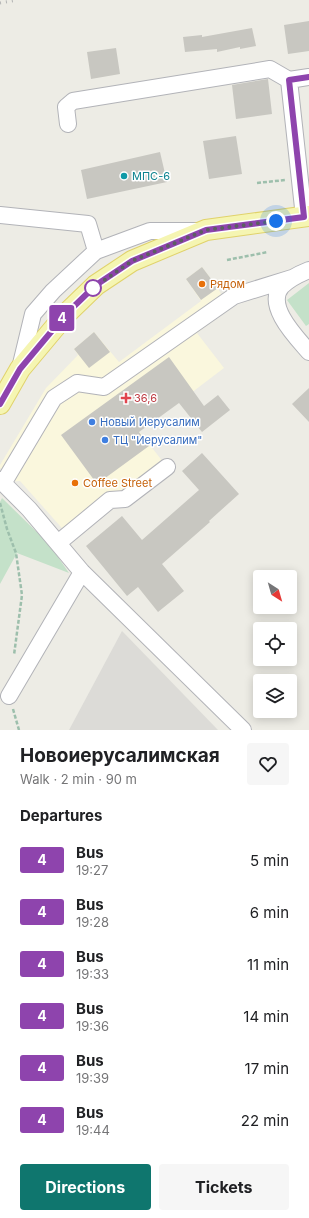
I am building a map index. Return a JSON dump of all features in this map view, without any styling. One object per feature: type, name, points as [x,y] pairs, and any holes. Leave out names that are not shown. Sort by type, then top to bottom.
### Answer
[{"type":"main road","points":[[0,404],[20,369],[66,314],[96,285],[132,261],[206,230],[306,216]]},
{"type":"street","points":[[68,124],[66,107],[73,101],[270,68],[289,80],[309,77]]},
{"type":"street","points":[[289,80],[306,216]]},
{"type":"street","points":[[0,215],[88,224],[96,251]]},
{"type":"street","points":[[20,369],[33,314],[53,291],[96,251],[150,231],[206,230]]},
{"type":"street","points":[[243,730],[82,572],[2,481],[54,398],[77,382],[104,387],[234,296],[292,278],[309,270]]},
{"type":"street","points":[[292,278],[281,287],[277,307],[283,319],[309,352]]},
{"type":"street","points":[[58,543],[110,500],[125,499],[167,467]]},
{"type":"street","points":[[9,696],[82,572]]},
{"type":"path","points":[[258,183],[275,181]]},
{"type":"path","points":[[227,260],[268,252]]},
{"type":"path","points":[[0,503],[7,529],[16,553],[22,595],[14,657]]},
{"type":"path","points":[[9,696],[19,730]]},
{"type":"shaded area","points":[[202,267],[218,288],[225,302],[231,308],[197,333],[224,368],[174,406],[132,422],[167,467],[68,535],[20,481],[4,482],[6,472],[0,468],[0,465],[46,388],[78,355],[74,349],[94,332],[119,362],[201,301],[186,279]]},
{"type":"shaded area","points":[[122,631],[218,730],[69,730]]},
{"type":"green space","points":[[309,283],[309,324],[306,326],[287,300]]},
{"type":"green space","points":[[2,498],[49,544],[69,573],[17,553],[0,584],[0,502]]},
{"type":"building","points":[[309,21],[309,51],[288,54],[284,25]]},
{"type":"building","points":[[252,28],[256,46],[240,49],[240,47],[217,52],[217,49],[185,52],[183,37],[202,35],[202,37]]},
{"type":"building","points":[[116,48],[120,74],[91,79],[87,52]]},
{"type":"building","points":[[268,79],[272,114],[236,119],[232,85]]},
{"type":"building","points":[[236,136],[242,174],[209,179],[203,141]]},
{"type":"building","name":"МПС-6","points":[[160,152],[167,182],[87,199],[81,170]]},
{"type":"building","name":"Рядом","points":[[202,267],[218,288],[201,300],[186,279]]},
{"type":"building","points":[[94,332],[110,352],[89,368],[74,349]]},
{"type":"building","points":[[169,357],[204,406],[218,395],[230,410],[202,432],[179,403],[139,432],[149,446],[97,484],[61,435]]},
{"type":"building","points":[[309,388],[309,422],[292,404]]},
{"type":"building","points":[[202,453],[239,494],[209,521],[210,522],[162,564],[184,591],[158,612],[138,587],[127,596],[86,546],[122,516],[142,540],[199,490],[182,471]]},
{"type":"railway","points":[[0,3],[17,0]]},
{"type":"bus line","name":"4","points":[[0,404],[20,369],[66,314],[96,285],[132,261],[206,230],[304,217],[289,80],[309,77]]},
{"type":"place","name":"МПС-6","points":[[124,176]]},
{"type":"place","name":"Рядом","points":[[202,284]]},
{"type":"place","name":"36,6","points":[[126,398]]},
{"type":"place","name":"Новый Иерусалим","points":[[92,422]]},
{"type":"place","name":"ТЦ \"Иерусалим\"","points":[[105,440]]},
{"type":"place","name":"Coffee Street","points":[[75,483]]},
{"type":"route","points":[[93,288],[132,261],[206,230],[276,221]]}]
